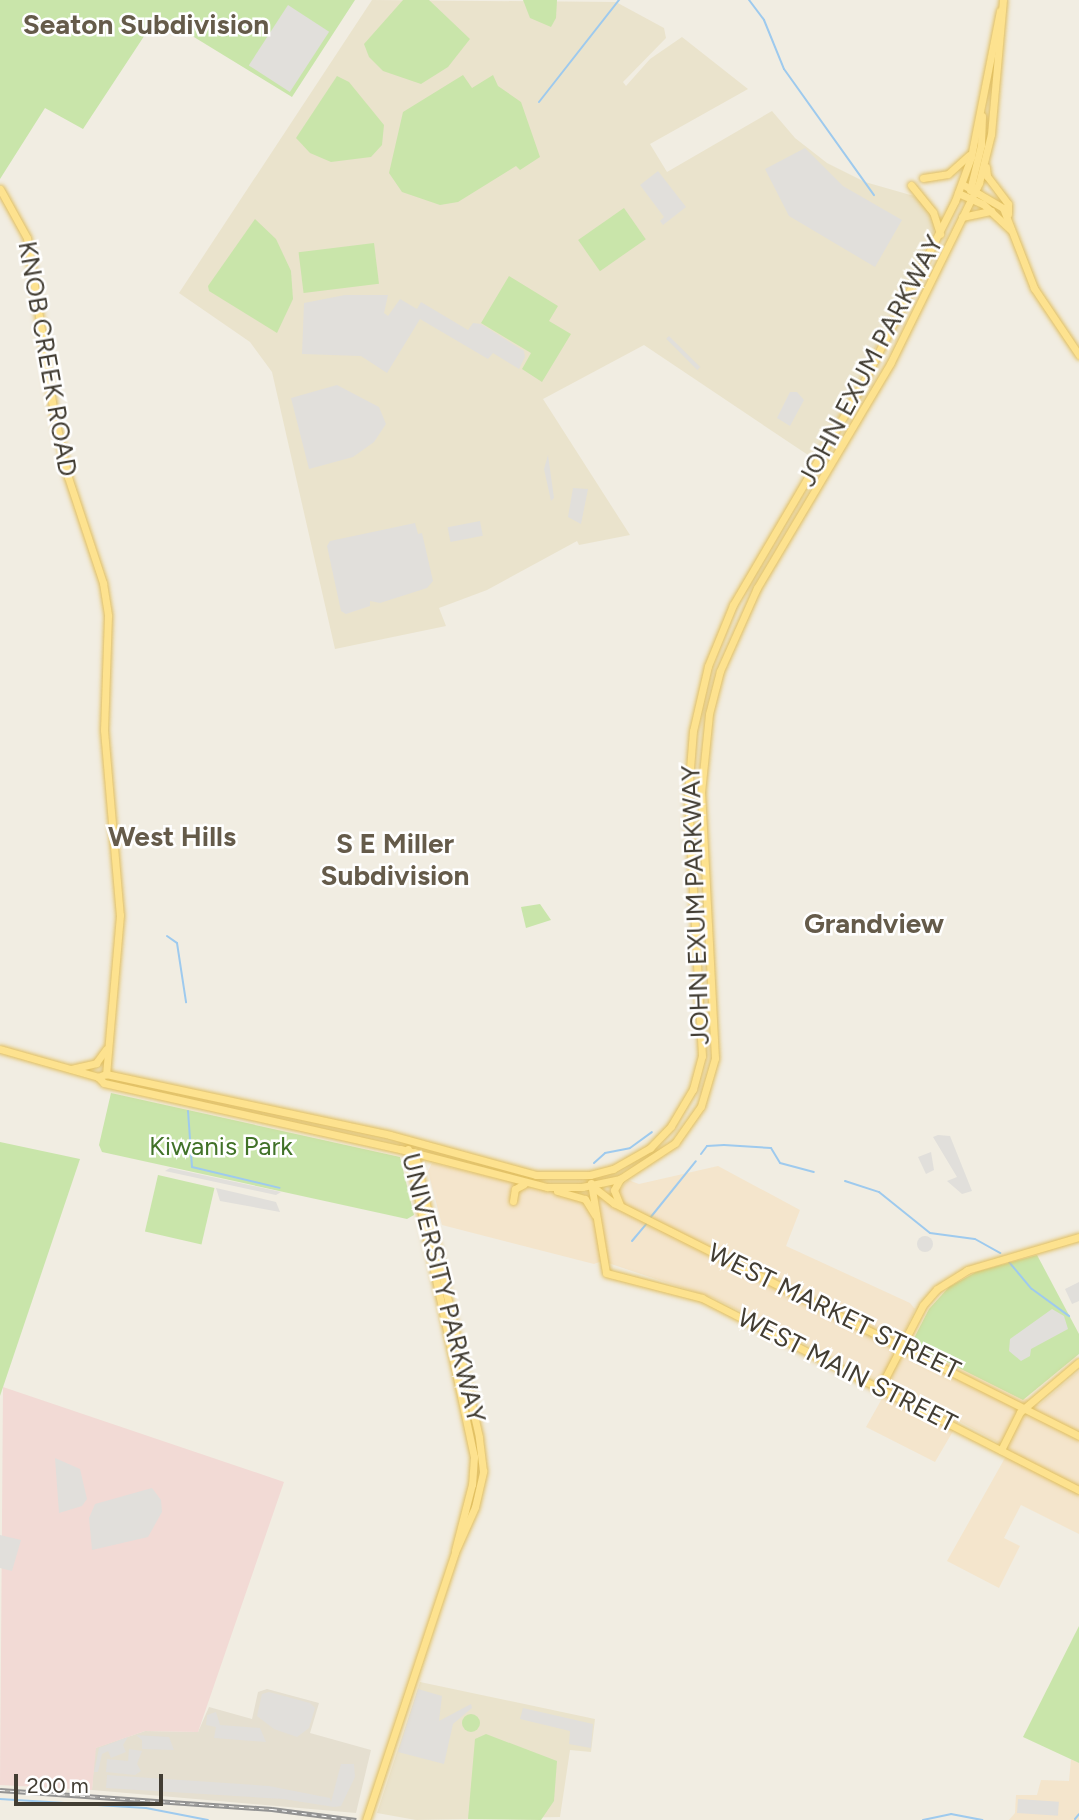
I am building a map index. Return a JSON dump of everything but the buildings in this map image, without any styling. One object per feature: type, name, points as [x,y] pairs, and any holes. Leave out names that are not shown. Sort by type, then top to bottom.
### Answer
[{"type":"main road","points":[[1003,0],[972,151],[970,189],[1011,230]]},
{"type":"main road","points":[[1003,0],[986,163],[987,176],[1008,204],[1011,230],[1034,288],[1079,355]]},
{"type":"main road","points":[[970,189],[981,145],[981,105]]},
{"type":"main road","points":[[923,178],[954,171],[972,151]]},
{"type":"main road","points":[[958,193],[970,189],[986,163]]},
{"type":"main road","points":[[911,186],[933,212],[940,234]]},
{"type":"main road","name":"KNOB CREEK ROAD","points":[[0,188],[27,238],[57,427],[68,477],[103,583],[108,617],[104,730],[120,915],[108,1045],[102,1075]]},
{"type":"main road","points":[[970,189],[995,201],[1009,218]]},
{"type":"main road","name":"JOHN EXUM PARKWAY","points":[[408,1141],[538,1175],[590,1175],[626,1163],[657,1143],[693,1090],[703,1036],[688,794],[701,692],[733,605],[862,385],[940,234],[958,193],[970,189]]},
{"type":"main road","name":"JOHN EXUM PARKWAY","points":[[527,1183],[547,1187],[592,1185],[620,1179],[675,1143],[701,1106],[714,1066],[717,1037],[701,793],[707,726],[720,671],[757,588],[870,400],[962,218],[970,189]]},
{"type":"main road","points":[[962,218],[993,212]]},
{"type":"main road","points":[[913,286],[926,292]]},
{"type":"main road","points":[[71,1069],[98,1062],[108,1045]]},
{"type":"main road","points":[[0,1049],[71,1069],[408,1141]]},
{"type":"main road","points":[[102,1075],[104,1083],[411,1152],[527,1183]]},
{"type":"main road","name":"UNIVERSITY PARKWAY","points":[[366,1820],[455,1552],[480,1492],[483,1457],[408,1141]]},
{"type":"main road","points":[[590,1175],[599,1224]]},
{"type":"main road","points":[[620,1179],[614,1192],[620,1206]]},
{"type":"main road","points":[[513,1201],[515,1189],[527,1183]]},
{"type":"main road","name":"WEST MARKET STREET","points":[[592,1185],[620,1206],[1079,1436]]},
{"type":"main road","points":[[547,1187],[585,1199],[599,1224]]},
{"type":"main road","points":[[595,1206],[598,1199],[606,1198]]},
{"type":"main road","name":"WEST MAIN STREET","points":[[599,1224],[606,1273],[702,1298],[1079,1490]]},
{"type":"main road","points":[[880,1388],[923,1305],[952,1277],[1079,1237]]},
{"type":"main road","points":[[1001,1450],[1025,1407],[1079,1362]]},
{"type":"shaded area","points":[[372,0],[616,2],[664,28],[666,38],[623,82],[626,86],[650,59],[682,37],[748,89],[650,144],[667,172],[772,111],[795,138],[827,163],[865,182],[914,196],[931,212],[935,229],[849,400],[814,459],[644,345],[543,399],[630,535],[579,545],[577,541],[487,590],[439,608],[446,626],[335,649],[272,372],[250,342],[179,293]]},
{"type":"shaded area","points":[[288,5],[329,32],[290,92],[249,65]]},
{"type":"shaded area","points":[[805,148],[843,186],[902,220],[875,267],[789,216],[765,169]]},
{"type":"shaded area","points":[[658,171],[686,207],[663,225],[660,221],[664,217],[640,185]]},
{"type":"shaded area","points":[[345,295],[388,295],[384,313],[388,316],[400,299],[417,309],[421,302],[468,330],[473,323],[481,324],[524,351],[525,357],[519,369],[493,353],[488,359],[420,319],[387,373],[361,356],[302,354],[304,303]]},
{"type":"shaded area","points":[[669,336],[700,367],[697,370],[666,339]]},
{"type":"shaded area","points":[[337,385],[379,407],[386,424],[374,442],[353,457],[309,469],[291,398]]},
{"type":"shaded area","points":[[790,392],[797,392],[804,400],[790,426],[777,418]]},
{"type":"shaded area","points":[[548,455],[554,498],[551,501],[544,469]]},
{"type":"shaded area","points":[[573,488],[588,489],[581,524],[568,517]]},
{"type":"shaded area","points":[[480,521],[483,536],[450,542],[448,527]]},
{"type":"shaded area","points":[[415,523],[418,534],[422,533],[433,581],[427,588],[380,603],[370,601],[370,606],[346,614],[341,611],[327,546],[330,541]]},
{"type":"shaded area","points":[[950,1136],[972,1191],[962,1194],[947,1181],[957,1177],[933,1137]]},
{"type":"shaded area","points":[[931,1152],[934,1170],[926,1174],[918,1157]]},
{"type":"shaded area","points":[[432,1163],[578,1198],[585,1192],[620,1189],[628,1180],[639,1184],[718,1166],[800,1210],[786,1246],[910,1303],[915,1309],[902,1338],[911,1345],[1039,1405],[1079,1371],[1079,1534],[1021,1505],[1004,1538],[1020,1546],[999,1588],[947,1561],[1010,1449],[959,1421],[935,1462],[866,1427],[889,1386],[716,1299],[602,1261],[594,1264],[442,1225],[428,1171]]},
{"type":"shaded area","points":[[170,1168],[281,1192],[276,1195],[165,1171]]},
{"type":"shaded area","points":[[216,1188],[276,1202],[280,1212],[220,1201]]},
{"type":"shaded area","points":[[922,1236],[928,1236],[933,1244],[931,1250],[922,1252],[917,1247],[917,1241]]},
{"type":"shaded area","points":[[1079,1282],[1079,1301],[1072,1304],[1065,1289]]},
{"type":"shaded area","points":[[1052,1309],[1064,1316],[1068,1329],[1031,1349],[1030,1356],[1021,1361],[1009,1351],[1010,1339]]},
{"type":"shaded area","points":[[3,1387],[284,1482],[198,1732],[145,1731],[96,1748],[92,1790],[0,1785]]},
{"type":"shaded area","points":[[55,1458],[80,1469],[87,1499],[82,1506],[59,1513]]},
{"type":"shaded area","points":[[152,1488],[161,1500],[162,1512],[148,1537],[92,1550],[89,1518],[95,1504]]},
{"type":"shaded area","points":[[0,1535],[21,1540],[12,1571],[0,1568]]},
{"type":"shaded area","points":[[420,1682],[595,1719],[591,1752],[570,1750],[560,1817],[416,1820],[377,1813]]},
{"type":"shaded area","points":[[267,1689],[319,1703],[310,1733],[371,1750],[356,1813],[92,1790],[95,1748],[145,1731],[198,1732],[209,1707],[252,1719],[258,1692]]},
{"type":"shaded area","points":[[418,1689],[442,1696],[439,1721],[471,1704],[472,1708],[453,1724],[444,1764],[398,1752]]},
{"type":"shaded area","points":[[269,1692],[310,1703],[315,1708],[309,1728],[297,1737],[274,1729],[257,1716],[262,1694]]},
{"type":"shaded area","points":[[523,1708],[593,1724],[591,1748],[569,1744],[570,1731],[520,1719]]},
{"type":"shaded area","points":[[216,1712],[220,1725],[260,1728],[266,1742],[214,1738],[216,1727],[206,1725],[207,1715]]},
{"type":"shaded area","points":[[136,1735],[169,1737],[174,1750],[142,1749],[142,1740]]},
{"type":"shaded area","points":[[128,1737],[123,1745],[126,1752],[111,1758],[108,1751],[102,1754],[98,1772],[94,1772],[99,1748]]},
{"type":"shaded area","points":[[129,1749],[142,1751],[137,1764],[141,1771],[135,1775],[106,1772],[107,1759],[128,1761]]},
{"type":"shaded area","points":[[1071,1759],[1079,1763],[1079,1820],[1009,1820],[1015,1813],[1016,1795],[1037,1795],[1041,1780],[1069,1781]]},
{"type":"shaded area","points":[[341,1764],[354,1764],[355,1777],[341,1806],[334,1807],[283,1799],[106,1788],[107,1775],[269,1786],[330,1798],[331,1802]]},
{"type":"shaded area","points":[[1018,1799],[1059,1802],[1058,1816],[1017,1813]]},
{"type":"green space","points":[[0,0],[355,0],[292,97],[158,15],[83,129],[45,108],[0,179]]},
{"type":"green space","points":[[403,0],[429,0],[470,39],[448,67],[421,84],[383,71],[369,57],[364,44]]},
{"type":"green space","points":[[523,0],[557,0],[556,18],[551,27],[530,18]]},
{"type":"green space","points":[[463,75],[472,88],[493,75],[498,86],[521,102],[540,157],[520,170],[516,166],[458,202],[440,205],[402,192],[389,173],[403,112]]},
{"type":"green space","points":[[337,76],[349,82],[384,125],[382,145],[371,157],[331,162],[310,153],[296,138]]},
{"type":"green space","points":[[624,208],[646,239],[600,271],[578,240]]},
{"type":"green space","points":[[255,219],[276,239],[291,271],[293,299],[277,333],[209,291],[208,286]]},
{"type":"green space","points":[[374,243],[379,284],[304,293],[299,252]]},
{"type":"green space","points":[[509,276],[558,306],[549,321],[571,334],[542,382],[522,369],[531,353],[481,323]]},
{"type":"green space","points":[[540,904],[551,920],[526,928],[521,907]]},
{"type":"green space","name":"Kiwanis Park","points":[[111,1093],[400,1157],[414,1215],[407,1219],[102,1152],[99,1145]]},
{"type":"green space","points":[[0,1142],[80,1159],[0,1396]]},
{"type":"green space","points":[[158,1175],[215,1188],[201,1245],[145,1232]]},
{"type":"green space","points":[[1037,1255],[1079,1334],[1079,1354],[1023,1400],[911,1344],[929,1309],[949,1287],[976,1272]]},
{"type":"green space","points":[[1079,1626],[1079,1763],[1023,1737]]},
{"type":"green space","points":[[471,1714],[479,1719],[480,1723],[475,1731],[471,1732],[463,1727],[462,1723],[467,1715]]},
{"type":"green space","points":[[486,1734],[557,1761],[554,1801],[541,1820],[468,1819],[475,1739]]},
{"type":"waterway","points":[[539,102],[619,0]]},
{"type":"waterway","points":[[749,0],[764,20],[784,69],[874,195]]},
{"type":"waterway","points":[[167,936],[177,943],[186,1002]]},
{"type":"waterway","points":[[188,1111],[192,1167],[280,1188]]},
{"type":"waterway","points":[[594,1163],[605,1153],[630,1148],[652,1132]]},
{"type":"waterway","points":[[701,1154],[707,1146],[771,1148],[780,1163],[814,1172]]},
{"type":"waterway","points":[[650,1218],[696,1161]]},
{"type":"waterway","points":[[845,1181],[879,1192],[930,1233],[975,1239],[1000,1253]]},
{"type":"waterway","points":[[632,1241],[647,1223]]},
{"type":"waterway","points":[[1009,1262],[1032,1289],[1069,1316]]},
{"type":"waterway","points":[[0,1799],[146,1808],[208,1820]]},
{"type":"waterway","points":[[923,1820],[951,1814],[982,1820]]},
{"type":"waterway","points":[[1075,1819],[1079,1814]]},
{"type":"railway","points":[[0,1790],[272,1809],[356,1820]]},
{"type":"district","name":"Seaton Subdivision","points":[[146,24]]},
{"type":"district","name":"West Hills","points":[[172,836]]},
{"type":"district","name":"S E Miller Subdivision","points":[[395,859]]},
{"type":"district","name":"Grandview","points":[[874,923]]}]
